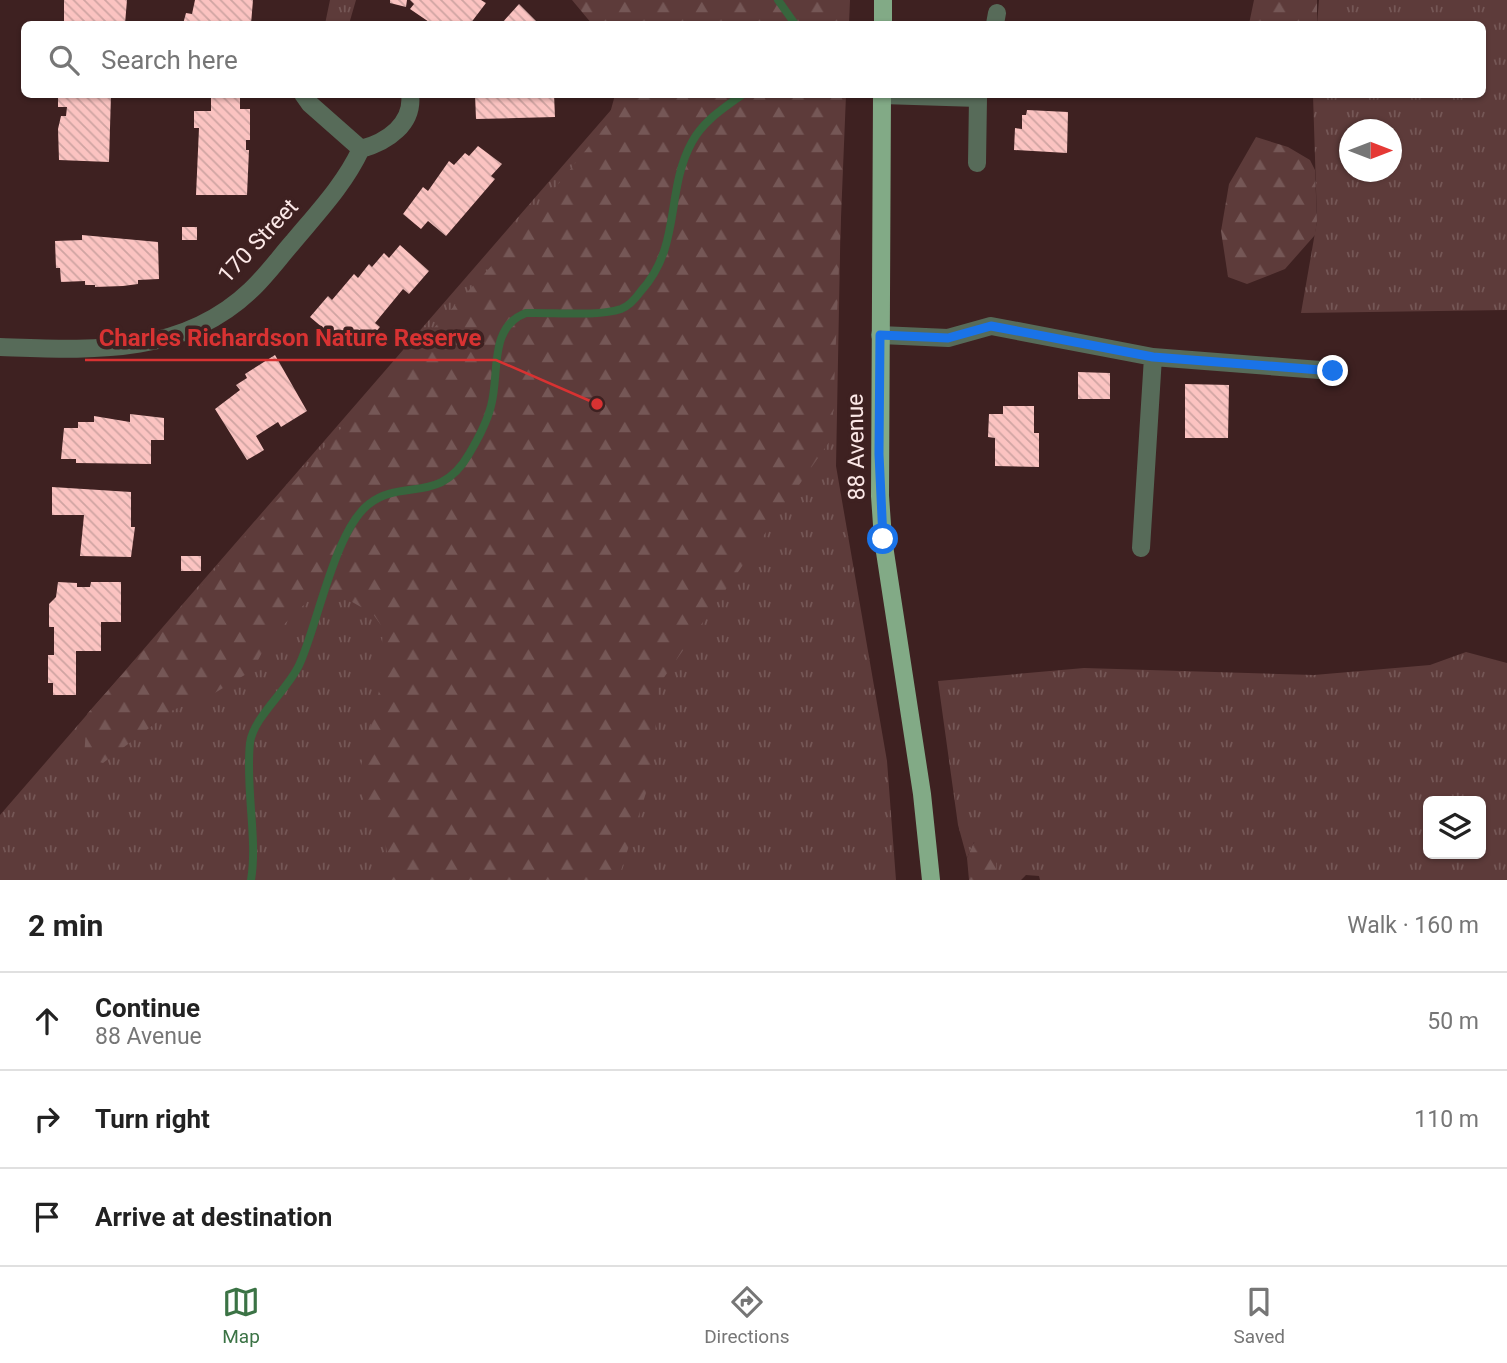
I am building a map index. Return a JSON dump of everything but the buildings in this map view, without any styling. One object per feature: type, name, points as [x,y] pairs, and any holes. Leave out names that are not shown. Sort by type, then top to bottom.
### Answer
[{"type":"main road","points":[[883,0],[883,21]]},
{"type":"main road","name":"88 Avenue","points":[[882,98],[879,454],[883,539],[922,794],[931,880]]},
{"type":"street","points":[[306,98],[361,149],[376,144],[404,124],[411,108],[410,98]]},
{"type":"street","points":[[977,163],[978,98]]},
{"type":"street","name":"170 Street","points":[[0,347],[132,347],[169,339],[205,324],[257,283],[348,178],[361,149]]},
{"type":"street","points":[[880,335],[948,338],[991,326],[1153,357],[1333,371]]},
{"type":"street","points":[[1141,548],[1153,357]]},
{"type":"green space","points":[[330,0],[356,0],[350,21],[326,21]]},
{"type":"green space","points":[[572,0],[850,0],[849,21],[590,21]]},
{"type":"green space","points":[[1254,0],[1317,0],[1317,21],[1250,21]]},
{"type":"green space","points":[[1319,0],[1507,0],[1507,310],[1301,313],[1317,221],[1313,98],[1486,98],[1486,21],[1317,21]]},
{"type":"green space","points":[[614,98],[846,98],[832,438],[658,686],[653,771],[618,880],[385,880],[387,853],[382,822],[364,801],[361,766],[379,691],[383,628],[373,614],[347,599],[316,593],[269,639],[253,670],[213,694],[173,710],[103,763],[84,758],[87,714],[353,415],[495,262],[607,124]]},
{"type":"green space","points":[[621,98],[843,98],[836,466],[887,761],[896,880],[0,880],[0,815]]},
{"type":"green space","points":[[1256,137],[1288,147],[1310,160],[1315,170],[1317,221],[1315,235],[1285,269],[1247,284],[1228,277],[1221,231],[1229,184]]},
{"type":"green space","points":[[1466,652],[1507,663],[1507,880],[1040,880],[1039,876],[1026,875],[1021,880],[996,880],[974,842],[967,858],[958,825],[938,681],[1084,668],[1314,675],[1430,665]]},
{"type":"green space","points":[[974,842],[996,856],[996,880],[969,880],[967,858]]},
{"type":"waterway","points":[[778,0],[793,21]]},
{"type":"waterway","points":[[251,880],[253,848],[250,743],[258,723],[300,663],[328,578],[346,534],[369,504],[382,496],[433,485],[446,480],[458,470],[487,418],[494,393],[501,340],[514,320],[526,313],[588,314],[611,311],[624,308],[635,299],[654,274],[662,256],[678,180],[692,142],[708,121],[738,98]]},
{"type":"place","name":"Charles Richardson Nature Reserve","points":[[597,404]]},
{"type":"route","points":[[883,539],[879,454],[880,335],[948,338],[991,326],[1153,357],[1333,371]]}]
